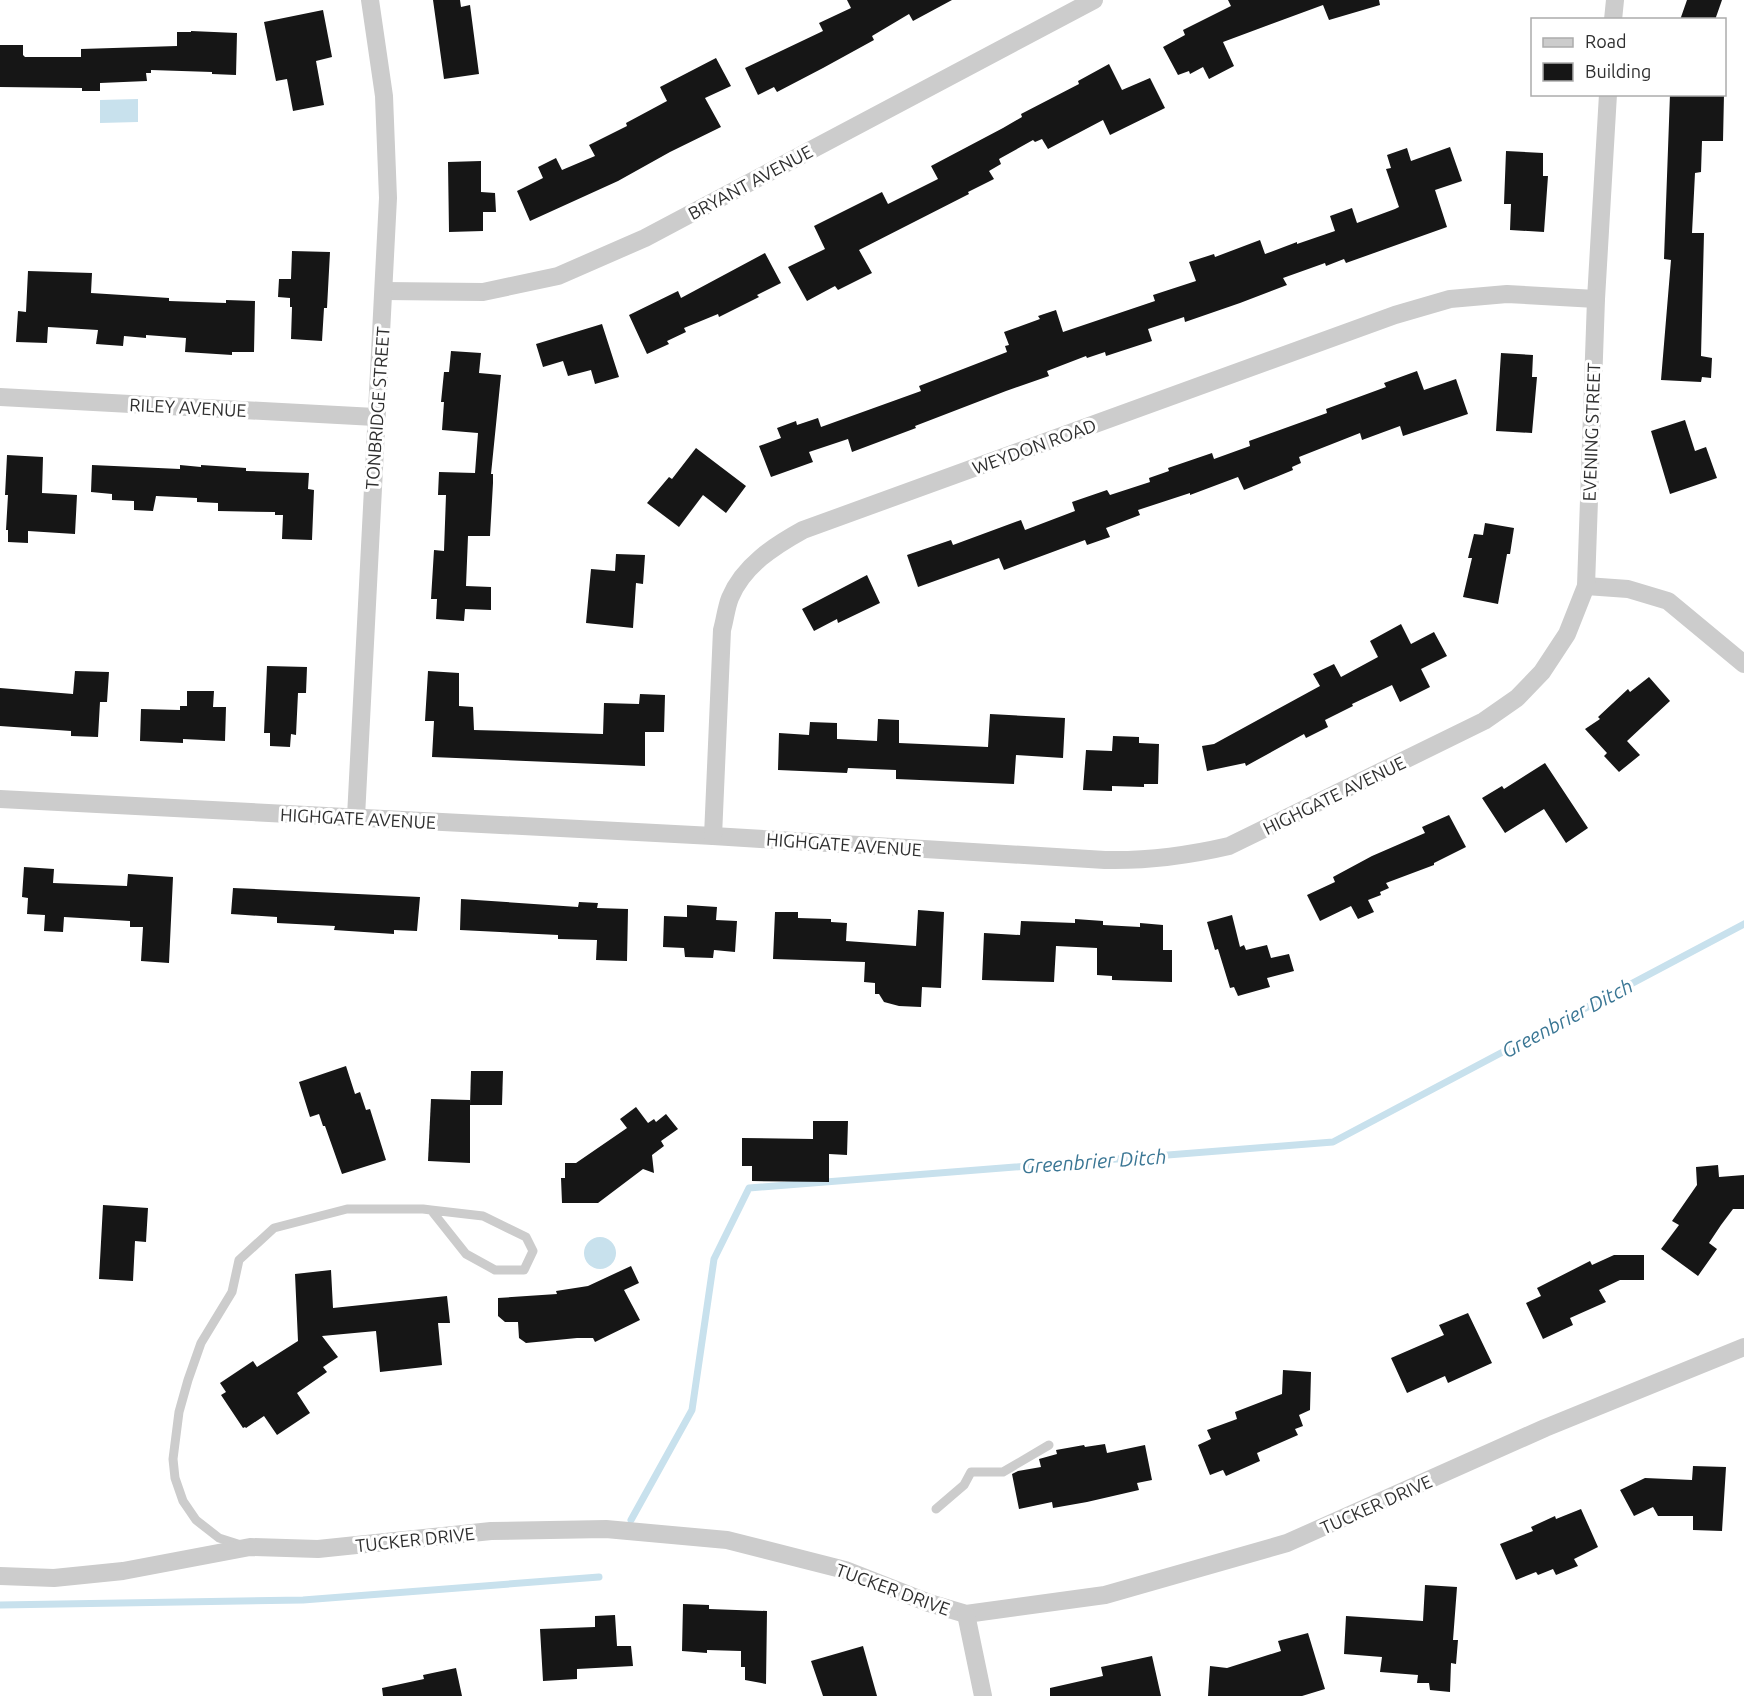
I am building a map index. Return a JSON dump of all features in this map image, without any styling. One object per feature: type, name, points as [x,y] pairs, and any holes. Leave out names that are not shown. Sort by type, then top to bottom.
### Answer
[{"type":"street","name":"TONBRIDGE STREET","points":[[356,817],[388,198],[384,96],[370,0]]},
{"type":"street","name":"BRYANT AVENUE","points":[[384,291],[483,292],[558,276],[645,238],[1094,0]]},
{"type":"street","points":[[1613,18],[1616,0]]},
{"type":"street","name":"EVENING STREET","points":[[1586,585],[1596,300],[1608,96]]},
{"type":"street","name":"WEYDON ROAD","points":[[713,836],[722,630],[730,598],[749,568],[774,546],[803,530],[1395,315],[1450,299],[1507,294],[1596,300]]},
{"type":"street","name":"RILEY AVENUE","points":[[0,397],[375,417]]},
{"type":"street","points":[[1586,585],[1628,589],[1668,601],[1744,664]]},
{"type":"street","name":"HIGHGATE AVENUE","points":[[0,799],[1141,861],[1184,856],[1229,846],[1484,721],[1517,698],[1542,672],[1567,634],[1586,585]]},
{"type":"street","name":"TUCKER DRIVE","points":[[0,1576],[54,1578],[111,1572],[252,1548],[318,1549],[502,1531],[606,1529],[727,1540],[845,1570],[947,1610],[966,1614],[1105,1595],[1287,1543],[1545,1428],[1744,1347]]},
{"type":"street","points":[[966,1614],[983,1696]]},
{"type":"lane","points":[[252,1548],[219,1538],[196,1520],[180,1494],[173,1459],[179,1412],[188,1380],[201,1343],[232,1292],[239,1260],[274,1228],[294,1222],[347,1209],[430,1210],[483,1216],[526,1237],[533,1251],[524,1270],[495,1270],[466,1254],[430,1210]]},
{"type":"lane","points":[[936,1509],[964,1485],[971,1472],[1004,1472],[1049,1445]]},
{"type":"water","points":[[138,99],[138,122],[100,123],[100,100]]},
{"type":"water","points":[[600,1237],[611,1242],[616,1253],[611,1264],[600,1269],[589,1264],[584,1253],[589,1242]]},
{"type":"building","points":[[433,0],[460,0],[461,7],[470,5],[479,74],[444,79]]},
{"type":"building","points":[[847,0],[952,0],[913,21],[909,14],[872,36],[874,40],[823,68],[777,92],[774,87],[758,95],[745,68],[823,31],[819,23],[851,8]]},
{"type":"building","points":[[1228,0],[1379,0],[1380,5],[1329,20],[1323,5],[1223,42],[1234,66],[1209,79],[1203,67],[1190,74],[1189,71],[1178,75],[1163,47],[1185,35],[1183,30],[1231,6]]},
{"type":"building","points":[[1687,0],[1722,0],[1716,18],[1681,18]]},
{"type":"building","points":[[323,10],[332,57],[316,61],[324,105],[293,111],[287,79],[276,81],[264,22]]},
{"type":"building","points":[[177,32],[237,33],[236,75],[151,70],[151,73],[146,73],[147,81],[100,83],[100,91],[82,91],[82,88],[0,87],[0,45],[23,45],[25,57],[81,57],[81,49],[177,46]]},
{"type":"building","points":[[716,58],[731,86],[705,98],[721,127],[618,181],[530,221],[517,191],[543,178],[538,167],[556,158],[562,170],[595,156],[589,145],[627,126],[626,123],[667,101],[660,87]]},
{"type":"building","points":[[1109,64],[1122,90],[1150,78],[1165,108],[1110,135],[1103,120],[1048,149],[1042,139],[1035,142],[1033,140],[999,159],[1001,164],[989,171],[994,179],[859,250],[872,273],[838,290],[835,286],[807,301],[788,267],[825,249],[814,226],[882,192],[888,204],[938,179],[931,166],[1003,128],[1022,117],[1021,114],[1079,84],[1078,81]]},
{"type":"building","points":[[1670,96],[1724,96],[1723,141],[1702,141],[1701,172],[1695,173],[1692,233],[1704,233],[1701,356],[1712,358],[1711,378],[1702,377],[1701,382],[1661,380],[1671,260],[1664,259]]},
{"type":"building","points":[[1450,147],[1462,181],[1435,190],[1447,227],[1346,263],[1344,259],[1326,266],[1325,263],[1283,278],[1287,285],[1185,322],[1184,317],[1148,329],[1152,341],[1106,356],[1105,352],[1087,358],[1086,356],[1047,371],[1049,376],[852,452],[848,439],[809,452],[813,462],[771,477],[759,446],[781,438],[777,428],[796,421],[797,425],[818,418],[821,427],[921,391],[919,386],[1007,352],[1005,346],[1009,345],[1004,332],[1040,319],[1038,316],[1056,310],[1063,332],[1155,301],[1153,295],[1196,281],[1189,262],[1214,254],[1215,257],[1260,240],[1265,254],[1297,242],[1297,244],[1335,231],[1330,216],[1352,208],[1357,223],[1395,209],[1399,207],[1386,169],[1391,168],[1387,155],[1407,148],[1411,161]]},
{"type":"building","points":[[1506,151],[1543,153],[1543,176],[1548,176],[1544,232],[1510,230],[1511,204],[1504,204]]},
{"type":"building","points":[[481,161],[481,192],[495,193],[496,212],[483,212],[483,231],[449,232],[448,162]]},
{"type":"building","points":[[292,251],[330,252],[327,308],[324,308],[322,341],[291,339],[290,298],[278,297],[279,279],[291,279]]},
{"type":"building","points":[[765,253],[781,283],[719,317],[718,314],[684,328],[686,332],[667,341],[669,344],[647,354],[629,315],[678,291],[681,298]]},
{"type":"building","points":[[28,271],[92,273],[91,293],[169,298],[169,301],[226,303],[226,300],[255,301],[254,352],[232,352],[232,355],[185,352],[186,338],[146,335],[146,338],[124,336],[123,346],[96,344],[98,330],[48,327],[47,343],[16,342],[18,311],[26,312]]},
{"type":"building","points":[[602,324],[619,377],[595,384],[591,370],[568,376],[563,361],[543,367],[536,344]]},
{"type":"building","points":[[451,351],[481,353],[479,373],[501,375],[491,474],[493,474],[493,483],[490,536],[468,536],[466,586],[491,587],[491,610],[465,609],[464,621],[436,619],[437,599],[431,599],[434,550],[444,551],[446,495],[438,495],[439,472],[475,473],[478,433],[442,430],[444,402],[441,402],[444,372],[449,372]]},
{"type":"building","points":[[1501,353],[1533,355],[1532,377],[1537,377],[1532,433],[1496,431]]},
{"type":"building","points":[[1417,371],[1424,390],[1456,379],[1468,414],[1403,436],[1400,426],[1362,440],[1360,433],[1299,457],[1301,463],[1292,467],[1293,470],[1244,490],[1238,477],[1190,495],[1190,493],[1138,510],[1140,515],[1106,528],[1110,537],[1087,545],[1085,540],[1004,570],[999,558],[918,587],[907,555],[951,540],[953,545],[1021,520],[1025,530],[1075,511],[1072,502],[1107,490],[1110,495],[1150,482],[1149,478],[1169,471],[1168,468],[1212,453],[1214,459],[1250,446],[1249,441],[1327,413],[1326,409],[1386,387],[1384,383]]},
{"type":"building","points":[[1685,420],[1695,451],[1706,447],[1717,478],[1670,494],[1651,431]]},
{"type":"building","points":[[696,448],[746,486],[726,513],[703,495],[679,527],[647,503],[669,477],[672,479]]},
{"type":"building","points":[[7,455],[43,457],[42,493],[77,495],[75,534],[28,531],[28,543],[8,542],[8,530],[6,530],[8,495],[5,495]]},
{"type":"building","points":[[92,465],[180,469],[180,465],[201,467],[201,465],[246,468],[246,471],[309,473],[308,489],[314,490],[312,540],[282,539],[283,515],[275,515],[275,512],[218,511],[218,503],[197,502],[197,498],[156,496],[153,511],[134,510],[134,501],[112,500],[112,494],[91,492]]},
{"type":"building","points":[[1485,523],[1514,528],[1498,604],[1463,597],[1472,558],[1468,558],[1474,534],[1483,535]]},
{"type":"building","points":[[616,554],[645,555],[643,584],[636,583],[633,628],[586,623],[591,569],[615,571]]},
{"type":"building","points":[[867,575],[880,603],[838,623],[837,619],[814,631],[802,609]]},
{"type":"building","points":[[1401,624],[1411,644],[1434,632],[1447,656],[1421,669],[1430,687],[1400,702],[1392,685],[1325,720],[1328,727],[1306,738],[1304,734],[1246,766],[1245,763],[1207,771],[1202,746],[1214,744],[1320,686],[1313,674],[1334,664],[1341,677],[1378,657],[1370,641]]},
{"type":"building","points":[[267,666],[307,667],[306,693],[298,693],[296,735],[291,734],[290,747],[270,746],[270,733],[264,733]]},
{"type":"building","points":[[75,671],[109,672],[107,702],[100,702],[98,737],[71,736],[71,731],[0,726],[0,688],[73,694]]},
{"type":"building","points":[[428,671],[459,673],[459,706],[473,707],[474,730],[603,734],[604,703],[639,704],[640,694],[665,695],[664,732],[645,732],[645,766],[432,757],[434,721],[425,721]]},
{"type":"building","points":[[1649,677],[1670,701],[1627,741],[1640,755],[1619,772],[1604,756],[1607,753],[1585,729],[1600,719],[1598,717],[1628,689],[1630,692]]},
{"type":"building","points":[[187,691],[214,691],[213,707],[226,707],[225,741],[183,739],[183,743],[140,741],[141,709],[180,710],[180,706],[187,706]]},
{"type":"building","points":[[990,714],[1065,718],[1063,758],[1016,755],[1014,784],[896,779],[896,770],[848,768],[847,773],[778,770],[779,733],[809,735],[810,722],[837,723],[837,739],[877,741],[878,719],[899,720],[899,743],[988,747]]},
{"type":"building","points":[[1113,736],[1139,737],[1139,743],[1159,744],[1158,784],[1144,784],[1144,787],[1112,786],[1112,791],[1083,790],[1086,750],[1112,751]]},
{"type":"building","points":[[1545,763],[1588,828],[1566,843],[1544,809],[1505,833],[1482,798],[1502,786],[1504,789]]},
{"type":"building","points":[[1449,815],[1466,847],[1434,865],[1386,883],[1389,888],[1380,892],[1381,895],[1368,900],[1374,912],[1358,919],[1351,906],[1320,921],[1307,895],[1335,882],[1333,877],[1372,856],[1425,833],[1422,827]]},
{"type":"building","points":[[24,867],[54,869],[53,883],[127,886],[128,874],[173,877],[169,963],[141,961],[143,927],[130,927],[130,921],[64,917],[63,932],[44,931],[45,915],[27,914],[28,898],[22,897]]},
{"type":"building","points":[[233,888],[420,897],[417,931],[394,930],[394,934],[334,930],[335,926],[277,923],[277,917],[231,914]]},
{"type":"building","points":[[461,899],[578,907],[579,902],[598,903],[597,908],[628,909],[627,961],[596,960],[597,940],[558,939],[558,935],[460,930]]},
{"type":"building","points":[[687,905],[717,907],[716,920],[737,921],[735,952],[714,950],[713,958],[685,957],[684,948],[663,947],[664,916],[687,917]]},
{"type":"building","points":[[918,910],[944,912],[941,988],[922,987],[921,1007],[899,1006],[884,1002],[879,994],[875,994],[875,983],[864,982],[865,962],[773,959],[775,912],[798,912],[798,918],[831,919],[831,922],[847,923],[846,941],[916,946]]},
{"type":"building","points":[[1232,915],[1240,947],[1244,945],[1246,950],[1267,945],[1271,958],[1289,954],[1294,971],[1267,978],[1270,987],[1238,996],[1234,987],[1230,988],[1207,922]]},
{"type":"building","points":[[1075,919],[1103,921],[1103,925],[1140,927],[1140,923],[1163,925],[1163,950],[1172,950],[1172,982],[1112,980],[1112,976],[1097,975],[1097,948],[1056,946],[1054,982],[982,980],[984,933],[1020,935],[1021,921],[1075,923]]},
{"type":"building","points":[[346,1066],[355,1094],[360,1092],[366,1110],[370,1109],[386,1160],[342,1174],[325,1126],[319,1114],[310,1117],[299,1082]]},
{"type":"building","points":[[471,1071],[503,1071],[502,1105],[470,1105]]},
{"type":"building","points":[[431,1099],[470,1100],[470,1163],[428,1161]]},
{"type":"building","points":[[636,1107],[648,1123],[654,1119],[656,1122],[666,1114],[678,1129],[661,1141],[664,1146],[652,1155],[654,1173],[643,1169],[598,1203],[562,1203],[561,1178],[565,1178],[565,1163],[576,1163],[627,1128],[620,1119]]},
{"type":"building","points":[[813,1121],[848,1121],[847,1155],[829,1154],[829,1182],[752,1181],[752,1166],[742,1166],[742,1138],[813,1139]]},
{"type":"building","points":[[1718,1165],[1719,1177],[1744,1175],[1744,1209],[1733,1209],[1721,1225],[1709,1243],[1717,1249],[1698,1276],[1661,1249],[1679,1225],[1672,1221],[1697,1185],[1696,1167]]},
{"type":"building","points":[[103,1205],[148,1208],[146,1242],[135,1241],[133,1281],[99,1279]]},
{"type":"building","points":[[1614,1255],[1644,1255],[1644,1280],[1620,1280],[1599,1290],[1606,1302],[1570,1318],[1573,1325],[1543,1339],[1526,1303],[1541,1296],[1537,1288],[1590,1261],[1592,1265]]},
{"type":"building","points":[[631,1266],[639,1283],[624,1290],[640,1320],[595,1342],[593,1338],[577,1338],[526,1343],[519,1338],[518,1322],[505,1322],[498,1316],[498,1298],[557,1294],[556,1291],[588,1286]]},
{"type":"building","points":[[331,1270],[333,1308],[447,1296],[450,1323],[438,1323],[442,1365],[380,1372],[376,1331],[322,1336],[338,1357],[323,1367],[327,1372],[297,1393],[310,1413],[277,1435],[264,1416],[243,1428],[221,1395],[226,1392],[220,1383],[253,1361],[257,1367],[298,1341],[295,1274]]},
{"type":"building","points":[[1468,1313],[1492,1363],[1448,1383],[1445,1376],[1407,1393],[1391,1358],[1444,1335],[1439,1325]]},
{"type":"building","points":[[1283,1370],[1311,1372],[1310,1410],[1299,1415],[1303,1426],[1295,1429],[1298,1435],[1257,1453],[1260,1461],[1226,1476],[1223,1470],[1210,1475],[1198,1445],[1211,1439],[1207,1430],[1237,1419],[1235,1412],[1282,1394]]},
{"type":"building","points":[[1105,1444],[1107,1453],[1145,1445],[1152,1480],[1137,1483],[1139,1490],[1087,1502],[1053,1508],[1052,1502],[1019,1509],[1012,1474],[1041,1467],[1039,1459],[1057,1454],[1056,1450]]},
{"type":"building","points":[[1693,1466],[1726,1467],[1722,1531],[1693,1530],[1693,1516],[1658,1516],[1653,1507],[1634,1516],[1620,1490],[1645,1478],[1692,1480]]},
{"type":"building","points":[[1581,1509],[1598,1547],[1574,1559],[1578,1566],[1556,1575],[1553,1569],[1538,1575],[1536,1572],[1516,1580],[1500,1544],[1533,1531],[1531,1527],[1555,1516],[1556,1519]]},
{"type":"building","points":[[1425,1585],[1457,1587],[1453,1640],[1458,1640],[1456,1664],[1451,1663],[1450,1692],[1430,1690],[1429,1683],[1417,1683],[1418,1675],[1380,1672],[1382,1657],[1344,1654],[1346,1616],[1423,1621]]},
{"type":"building","points":[[683,1604],[709,1605],[709,1609],[767,1611],[766,1684],[745,1680],[745,1667],[741,1667],[741,1651],[707,1650],[707,1653],[682,1651]]},
{"type":"building","points":[[615,1615],[617,1646],[631,1646],[633,1666],[577,1669],[577,1679],[543,1681],[540,1629],[595,1627],[595,1616]]},
{"type":"building","points":[[1308,1633],[1325,1689],[1302,1696],[1208,1696],[1210,1666],[1227,1668],[1281,1651],[1278,1641]]},
{"type":"building","points":[[863,1646],[877,1696],[823,1696],[811,1661]]},
{"type":"building","points":[[1152,1656],[1161,1696],[1050,1696],[1050,1688],[1103,1676],[1101,1667]]},
{"type":"building","points":[[456,1668],[462,1696],[383,1696],[382,1688],[424,1679],[423,1675]]},
{"type":"waterway","name":"Greenbrier Ditch","points":[[631,1520],[692,1410],[714,1259],[749,1188],[1333,1142],[1744,924]]},
{"type":"waterway","points":[[0,1605],[303,1600],[599,1577]]}]
